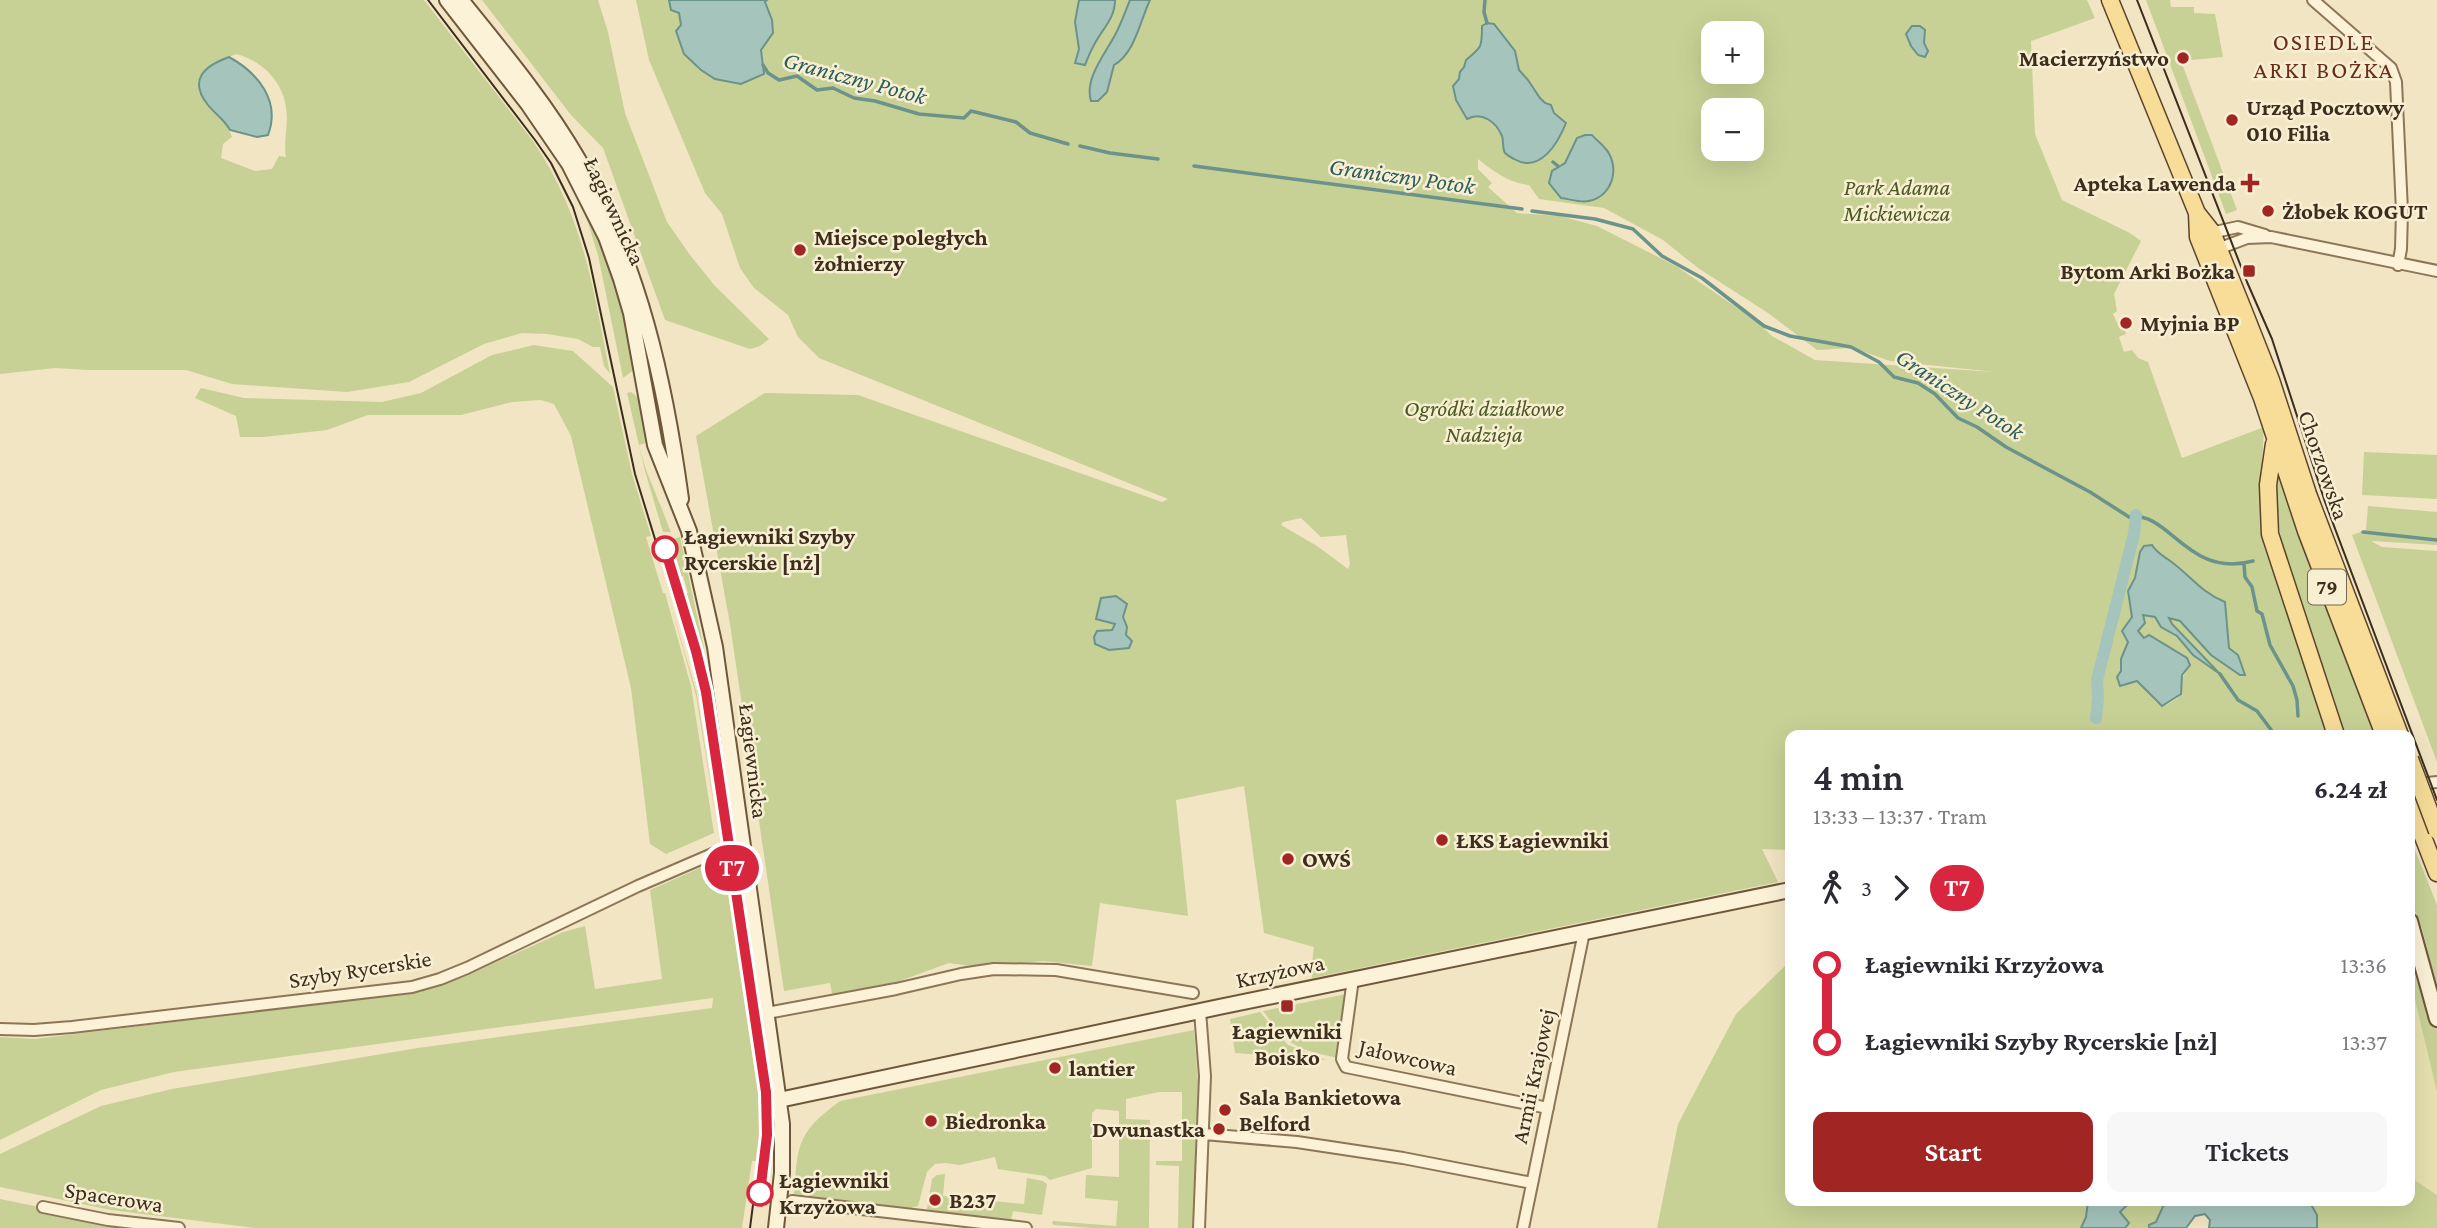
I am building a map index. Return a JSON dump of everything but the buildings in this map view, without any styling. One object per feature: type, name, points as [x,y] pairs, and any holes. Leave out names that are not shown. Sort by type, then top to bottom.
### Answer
[{"type":"main road","name":"Łagiewnicka","points":[[447,0],[548,132],[583,189],[606,237],[631,313],[658,457],[683,514]]},
{"type":"main road","name":"Łagiewnicka","points":[[461,0],[579,159],[617,235],[643,309],[656,357],[671,431],[683,514],[708,611],[718,666],[779,1100],[784,1147],[776,1228]]},
{"type":"main road","name":"Chorzowska","points":[[2110,0],[2212,251],[2271,380],[2312,506],[2398,730]]},
{"type":"main road","name":"Chorzowska","points":[[2212,251],[2319,565],[2382,730]]},
{"type":"main road","points":[[2275,438],[2268,485],[2270,534],[2334,730]]},
{"type":"main road","points":[[2415,779],[2437,873]]},
{"type":"main road","points":[[2415,811],[2430,835]]},
{"type":"main road","name":"Krzyżowa","points":[[779,1100],[1785,891]]},
{"type":"main road","points":[[2415,939],[2437,1019]]},
{"type":"street","points":[[2313,0],[2391,68],[2396,82],[2402,211],[2398,264]]},
{"type":"street","points":[[2205,234],[2238,227],[2271,237],[2437,271]]},
{"type":"street","points":[[2212,251],[2246,238],[2271,237]]},
{"type":"street","points":[[2415,784],[2437,782]]},
{"type":"street","name":"Szyby Rycerskie","points":[[0,1029],[72,1027],[412,987],[467,968],[708,855],[742,846]]},
{"type":"street","name":"Armii Krajowej","points":[[1522,1228],[1584,932]]},
{"type":"street","points":[[767,1013],[994,969],[1056,970],[1193,993]]},
{"type":"street","name":"Jałowcowa","points":[[1353,979],[1342,1059],[1346,1068],[1548,1108]]},
{"type":"street","points":[[1199,1228],[1205,1076],[1200,1011]]},
{"type":"street","points":[[1204,1134],[1297,1142],[1532,1183]]},
{"type":"street","points":[[792,1201],[1026,1228]]},
{"type":"street","name":"Spacerowa","points":[[43,1207],[108,1220],[179,1228]]},
{"type":"shaded area","points":[[2415,1000],[2437,1092],[2437,1195],[2415,1180]]},
{"type":"green space","points":[[0,0],[424,0],[533,141],[564,197],[592,283],[610,374],[604,366],[600,347],[593,347],[578,339],[522,333],[484,344],[409,382],[347,392],[232,384],[186,370],[55,368],[0,374]],"holes":[[[236,54],[269,73],[284,98],[287,114],[286,157],[279,156],[272,169],[255,171],[221,158],[223,144],[232,137],[221,117],[217,62]]]},
{"type":"green space","points":[[438,0],[443,0],[509,84],[576,183],[621,286],[635,369],[623,378],[598,255],[572,184],[542,135]]},
{"type":"green space","points":[[482,0],[598,0],[608,32],[625,113],[667,222],[715,286],[769,339],[750,349],[665,320],[603,148],[571,115]]},
{"type":"green space","points":[[636,0],[669,0],[671,10],[679,13],[681,25],[764,68],[761,50],[773,31],[765,1],[767,0],[2087,0],[2095,18],[2031,41],[2035,134],[2062,200],[2141,241],[2114,294],[2117,311],[2113,314],[2120,329],[2124,329],[2126,334],[2119,337],[2124,352],[2132,350],[2138,358],[2148,362],[2182,458],[2264,427],[2260,505],[2263,543],[2327,730],[1785,730],[1785,850],[1762,849],[1778,882],[1312,978],[1314,947],[1264,933],[1244,786],[1176,800],[1188,916],[1100,903],[1092,966],[1043,961],[978,967],[949,963],[897,982],[832,994],[830,983],[784,991],[730,624],[696,436],[765,393],[858,395],[1162,502],[1168,499],[819,358],[798,337],[788,315],[754,288],[740,268],[722,214],[705,193],[649,60]],"holes":[[[1478,159],[1495,172],[1529,185],[1539,199],[1604,208],[1663,240],[1698,268],[1768,313],[1817,350],[1853,348],[1890,361],[1995,372],[1815,360],[1772,336],[1755,320],[1676,266],[1597,226],[1560,216],[1517,213],[1488,187],[1492,183],[1478,169]],[[1301,518],[1321,537],[1346,535],[1350,564],[1348,569],[1317,546],[1281,525],[1283,522]],[[2144,546],[2170,561],[2193,583],[2225,602],[2229,648],[2238,655],[2245,675],[2240,675],[2212,655],[2180,621],[2168,617],[2217,672],[2155,617],[2143,614],[2144,619],[2137,631],[2141,636],[2187,658],[2190,665],[2183,677],[2178,698],[2166,705],[2156,702],[2137,681],[2117,677],[2121,671],[2121,659],[2128,642],[2132,617],[2128,591],[2135,578],[2140,552]]]},
{"type":"green space","points":[[2146,0],[2170,0],[2171,7],[2194,7],[2194,13],[2215,14],[2223,57],[2181,61],[2237,210],[2226,214]]},
{"type":"green space","points":[[534,345],[573,351],[613,387],[632,474],[651,536],[646,537],[691,686],[714,833],[666,854],[650,844],[631,688],[571,436],[554,404],[541,400],[512,402],[461,415],[368,415],[327,430],[240,437],[236,416],[195,398],[201,388],[244,398],[382,402],[421,393],[492,355]]},
{"type":"green space","points":[[631,392],[640,402],[644,415],[645,443],[639,445],[627,393]]},
{"type":"green space","points":[[639,445],[671,532],[663,532],[645,471]]},
{"type":"green space","points":[[2364,452],[2437,455],[2437,499],[2362,495]]},
{"type":"green space","points":[[2277,472],[2374,730],[2343,730],[2285,556],[2276,513]]},
{"type":"green space","points":[[2368,506],[2437,512],[2437,545],[2371,541],[2382,547],[2437,551],[2437,762],[2352,535],[2366,530]]},
{"type":"green space","points":[[680,537],[704,648],[730,819],[729,829],[705,673],[683,595],[688,593],[683,576],[680,577],[669,540]]},
{"type":"green space","points":[[669,599],[697,694],[719,838],[696,695]]},
{"type":"green space","points":[[2415,850],[2437,905],[2437,989],[2422,928],[2415,911]]},
{"type":"green space","points":[[723,860],[758,1093],[760,1128],[757,1161],[752,1161],[742,1228],[255,1228],[111,1210],[0,1187],[0,1154],[101,1106],[172,1089],[418,1048],[712,1008],[713,998],[174,1072],[101,1090],[0,1140],[0,1037],[35,1039],[415,992],[464,977],[563,932],[585,926],[595,989],[662,979],[650,890]]},
{"type":"green space","points":[[2415,939],[2437,1019],[2437,1092],[2415,1000]]},
{"type":"green space","points":[[1785,966],[1785,1206],[2087,1206],[2081,1228],[1657,1228],[1678,1124],[1736,1014]]},
{"type":"green space","points":[[1351,993],[1342,1059],[1296,1046],[1263,1011]]},
{"type":"green space","points":[[1260,1012],[1288,1045],[1326,1060],[1235,1053],[1230,1019]]},
{"type":"green space","points":[[1194,1030],[1198,1083],[1193,1228],[1178,1228],[1179,1166],[1156,1165],[1156,1161],[1182,1161],[1182,1092],[1159,1092],[1126,1099],[1126,1119],[1150,1120],[1149,1228],[1092,1228],[1052,1223],[1116,1226],[1118,1201],[1085,1196],[1086,1175],[1119,1177],[1119,1111],[1096,1109],[1092,1113],[1092,1168],[1050,1180],[1045,1176],[998,1169],[995,1157],[960,1165],[935,1164],[927,1172],[918,1206],[911,1208],[794,1194],[802,1140],[815,1122],[840,1101]]},
{"type":"green space","points":[[945,1174],[943,1196],[1024,1204],[1027,1178],[1043,1181],[1047,1184],[1042,1215],[1013,1211],[1011,1221],[930,1212],[927,1209],[932,1179]]},
{"type":"green space","points":[[2415,1180],[2437,1195],[2437,1228],[2317,1228],[2317,1215],[2312,1206],[2415,1206]]},
{"type":"green space","points":[[0,1199],[143,1228],[0,1228]]},
{"type":"green space","points":[[2126,1206],[2163,1206],[2156,1222],[2149,1225],[2149,1228],[2125,1228],[2128,1223],[2120,1212]]},
{"type":"water","points":[[669,0],[767,0],[765,2],[772,20],[773,33],[761,50],[764,74],[741,84],[715,79],[701,70],[684,54],[676,31],[681,25],[679,13],[671,10]]},
{"type":"water","points":[[1079,0],[1115,0],[1110,18],[1085,65],[1075,63],[1079,49],[1075,22]]},
{"type":"water","points":[[1130,0],[1150,0],[1132,45],[1114,65],[1107,92],[1098,101],[1091,101],[1090,84],[1093,75]]},
{"type":"water","points":[[1487,23],[1494,24],[1515,51],[1519,70],[1540,98],[1551,105],[1554,113],[1566,123],[1553,147],[1532,163],[1523,163],[1507,155],[1496,126],[1483,117],[1467,119],[1456,100],[1453,86],[1459,79],[1466,60],[1480,46],[1482,26]]},
{"type":"water","points":[[1912,26],[1920,26],[1925,30],[1924,43],[1928,51],[1925,57],[1918,55],[1911,46],[1906,34]]},
{"type":"water","points":[[229,57],[249,71],[264,89],[271,111],[268,135],[257,137],[230,130],[202,96],[199,81],[202,75],[212,65]]},
{"type":"water","points":[[1592,135],[1609,154],[1613,170],[1609,186],[1598,198],[1589,201],[1561,198],[1549,183],[1552,171],[1565,163],[1577,138]]},
{"type":"water","points":[[2152,545],[2202,588],[2225,602],[2229,648],[2238,655],[2245,675],[2240,675],[2211,655],[2180,621],[2169,618],[2220,674],[2193,655],[2177,636],[2161,627],[2155,617],[2143,615],[2145,623],[2138,631],[2144,638],[2149,635],[2187,658],[2190,665],[2182,675],[2181,694],[2162,706],[2137,681],[2120,686],[2117,677],[2128,642],[2122,631],[2132,617],[2128,591],[2135,578],[2140,552],[2144,546]]},
{"type":"water","points":[[1116,596],[1127,604],[1123,617],[1127,627],[1126,635],[1132,641],[1129,648],[1109,650],[1095,644],[1094,637],[1097,631],[1112,630],[1115,624],[1096,619],[1101,598]]},
{"type":"water","points":[[2087,1206],[2126,1206],[2120,1212],[2129,1223],[2125,1228],[2081,1228]]},
{"type":"water","points":[[2163,1206],[2312,1206],[2317,1215],[2317,1228],[2209,1228],[2210,1220],[2205,1214],[2195,1216],[2186,1228],[2149,1228],[2149,1225],[2156,1222]]},
{"type":"waterway","points":[[1485,0],[1487,23]]},
{"type":"waterway","name":"Graniczny Potok","points":[[763,65],[768,73],[779,80],[797,76],[817,90],[833,88],[854,98],[875,101],[919,114],[964,118],[971,111],[1016,122],[1030,133],[1068,144]]},
{"type":"waterway","name":"Graniczny Potok","points":[[1080,146],[1158,159]]},
{"type":"waterway","points":[[1553,162],[1558,166]]},
{"type":"waterway","name":"Graniczny Potok","points":[[1194,166],[1522,209]]},
{"type":"waterway","name":"Graniczny Potok","points":[[1532,211],[1595,219],[1633,229],[1662,256],[1702,278],[1764,326],[1790,336],[1851,347],[1879,362],[1894,377],[1918,383],[1935,394],[1958,418],[1977,427],[2006,447],[2090,492],[2129,517],[2156,523],[2196,553],[2212,561],[2230,564],[2253,561]]},
{"type":"waterway","points":[[2096,718],[2097,680],[2134,534],[2136,515]]},
{"type":"waterway","name":"Graniczny Potok","points":[[2363,532],[2437,540]]},
{"type":"waterway","points":[[2244,564],[2245,577],[2252,587],[2257,611],[2262,614],[2270,645],[2293,686],[2298,716]]},
{"type":"waterway","points":[[2220,674],[2238,700],[2257,711],[2271,730]]},
{"type":"tram line","points":[[428,0],[551,163],[573,207],[589,258],[635,474],[690,653],[704,714],[761,1093],[762,1135],[750,1228]]},
{"type":"tram line","points":[[2137,0],[2247,282],[2272,339],[2325,502],[2411,730]]},
{"type":"tram line","name":"T7","points":[[665,549],[706,692],[766,1092],[767,1135],[760,1193]]},
{"type":"tram line","points":[[2415,741],[2437,800]]},
{"type":"place","name":"Macierzyństwo","points":[[2183,58]]},
{"type":"place","name":"Urząd Pocztowy 010 Filia","points":[[2232,120]]},
{"type":"place","name":"Apteka Lawenda","points":[[2250,183]]},
{"type":"place","name":"Żłobek KOGUT","points":[[2268,211]]},
{"type":"place","name":"Miejsce poległych żołnierzy","points":[[800,250]]},
{"type":"place","name":"Bytom Arki Bożka","points":[[2249,271]]},
{"type":"place","name":"Myjnia BP","points":[[2126,323]]},
{"type":"place","name":"Łagiewniki Szyby Rycerskie [nż]","points":[[665,549]]},
{"type":"place","name":"ŁKS Łagiewniki","points":[[1442,840]]},
{"type":"place","name":"OWŚ","points":[[1288,859]]},
{"type":"place","name":"Łagiewniki Boisko","points":[[1287,1006]]},
{"type":"place","name":"lantier","points":[[1055,1068]]},
{"type":"place","name":"Sala Bankietowa Belford","points":[[1225,1110]]},
{"type":"place","name":"Biedronka","points":[[931,1121]]},
{"type":"place","name":"Dwunastka","points":[[1219,1129]]},
{"type":"place","name":"Łagiewniki Krzyżowa","points":[[760,1193]]},
{"type":"place","name":"B237","points":[[935,1200]]},
{"type":"district","name":"OSIEDLE ARKI BOŻKA","points":[[2324,56]]},
{"type":"park label","name":"Park Adama Mickiewicza","points":[[1897,200]]},
{"type":"park label","name":"Ogródki działkowe Nadzieja","points":[[1484,421]]}]
